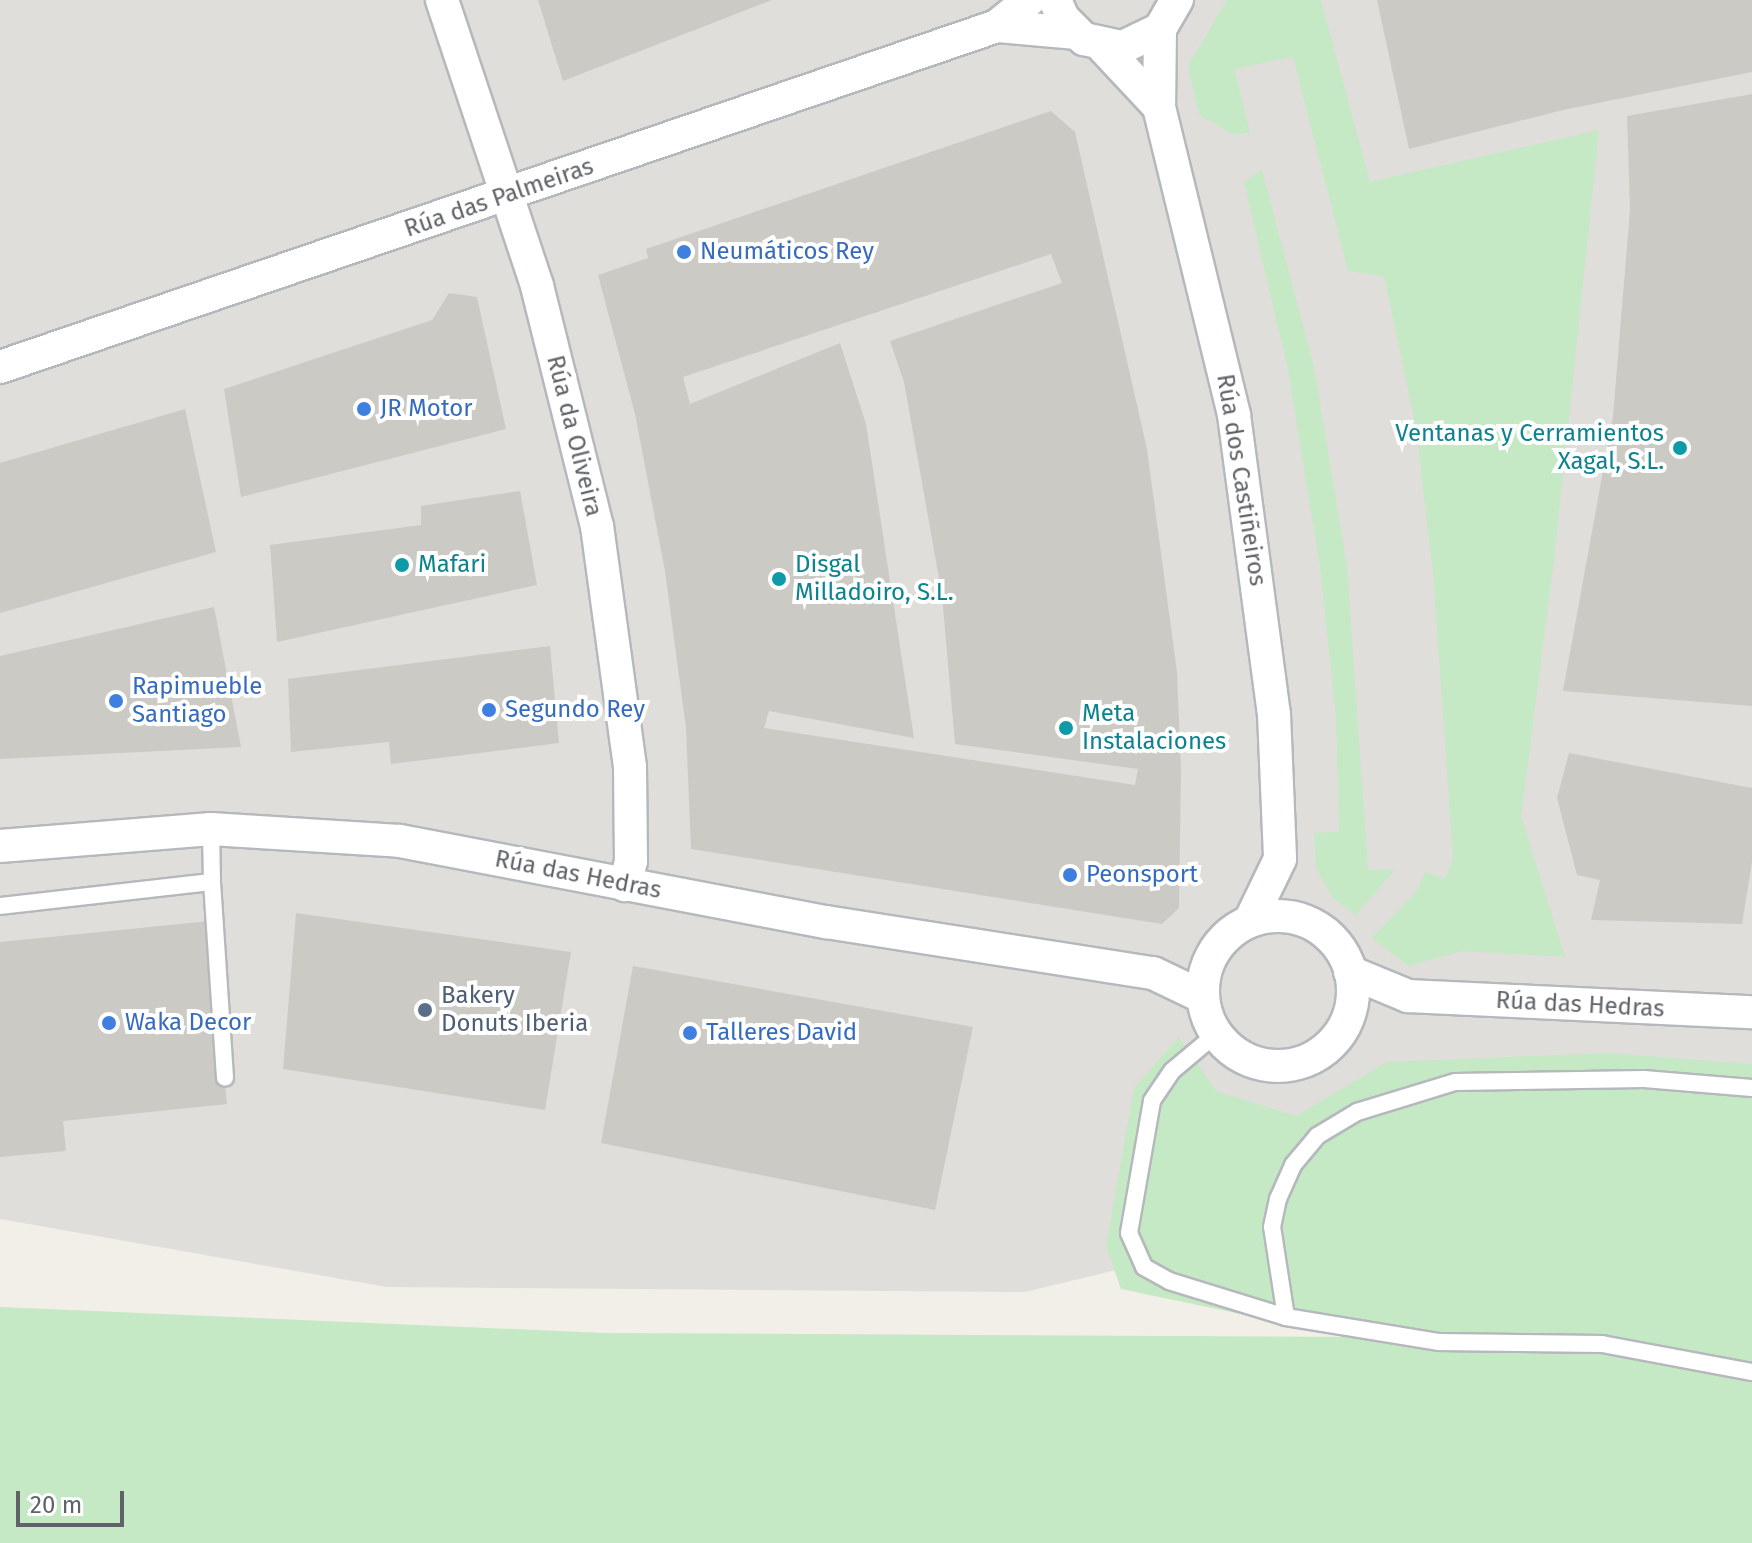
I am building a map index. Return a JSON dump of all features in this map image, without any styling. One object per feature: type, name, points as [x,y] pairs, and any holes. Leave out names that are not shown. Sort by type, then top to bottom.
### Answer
[{"type":"street","name":"Rúa da Oliveira","points":[[442,0],[508,194],[575,433],[615,628],[630,767],[631,861],[625,885]]},
{"type":"street","name":"Rúa das Palmeiras","points":[[0,367],[997,26],[1029,0]]},
{"type":"street","name":"Rúa dos Castiñeiros","points":[[1055,0],[1089,39],[1159,107]]},
{"type":"street","name":"Rúa das Palmeiras","points":[[997,26],[1089,39],[1143,41],[1173,9]]},
{"type":"street","name":"Rúa dos Castiñeiros","points":[[1173,9],[1159,107],[1234,415],[1274,714],[1280,859],[1309,922]]},
{"type":"street","name":"Rúa das Hedras","points":[[0,846],[211,829],[400,841],[945,943],[1153,973],[1203,997]]},
{"type":"street","name":"Rúa dos Castiñeiros","points":[[1250,921],[1280,859]]},
{"type":"street","points":[[1250,921],[1289,916],[1309,922],[1339,947],[1350,972],[1346,1021]]},
{"type":"street","name":"Rúa das Hedras","points":[[1153,973],[1180,967],[1219,945],[1250,921]]},
{"type":"street","points":[[1216,1034],[1203,997],[1208,962],[1219,945]]},
{"type":"street","name":"Rúa das Hedras","points":[[1350,972],[1408,996],[1752,1012]]},
{"type":"street","name":"Rúa das Hedras","points":[[1216,1034],[1232,1051],[1275,1066],[1320,1053],[1346,1021],[1408,996]]},
{"type":"lane","points":[[211,829],[225,1078]]},
{"type":"lane","points":[[0,906],[212,882]]},
{"type":"lane","points":[[1216,1034],[1172,1071],[1152,1101],[1129,1233],[1144,1267],[1169,1281],[1286,1317],[1438,1342],[1602,1344],[1752,1372]]},
{"type":"lane","points":[[1286,1317],[1272,1227],[1278,1199],[1293,1165],[1317,1136],[1357,1112],[1455,1082],[1644,1079],[1752,1088]]},
{"type":"shaded area","points":[[0,0],[1752,0],[1752,1117],[1025,1292],[387,1287],[0,1219]]},
{"type":"green space","points":[[1227,0],[1321,0],[1370,182],[1599,130],[1554,561],[1521,816],[1565,957],[1463,951],[1408,966],[1372,938],[1417,891],[1425,872],[1445,879],[1453,858],[1433,573],[1416,427],[1384,276],[1348,271],[1293,57],[1234,69],[1250,132],[1234,135],[1199,115],[1188,66]]},
{"type":"green space","points":[[1262,170],[1314,367],[1347,566],[1368,870],[1395,869],[1356,915],[1332,897],[1316,868],[1314,833],[1339,832],[1336,715],[1320,567],[1288,370],[1244,182]]},
{"type":"green space","points":[[1179,1037],[1216,1091],[1296,1116],[1387,1062],[1606,1053],[1752,1064],[1752,1543],[0,1543],[0,1307],[604,1333],[1351,1337],[1121,1289],[1106,1246],[1134,1088]]},
{"type":"building","points":[[538,0],[772,0],[563,81]]},
{"type":"building","points":[[1377,0],[1752,0],[1752,72],[1563,110],[1409,149]]},
{"type":"building","points":[[1752,94],[1752,706],[1563,691],[1613,416],[1630,210],[1627,116]]},
{"type":"building","points":[[1051,111],[1075,132],[1147,449],[1177,672],[1181,769],[1179,908],[1162,924],[691,849],[686,728],[665,571],[635,414],[598,275],[648,258],[646,249]],"holes":[[[1051,254],[1062,283],[890,341],[904,382],[942,595],[955,744],[1138,769],[1135,785],[764,728],[769,711],[914,738],[866,424],[840,343],[690,404],[683,377]]]},
{"type":"building","name":"JR Motor","points":[[449,293],[477,297],[506,429],[241,497],[224,389],[432,320]]},
{"type":"building","points":[[185,409],[216,552],[0,613],[0,463]]},
{"type":"building","name":"Mafari","points":[[520,491],[537,585],[277,642],[270,545],[421,525],[421,506]]},
{"type":"building","name":"Rapimueble Santiago","points":[[214,607],[241,747],[0,759],[0,656]]},
{"type":"building","points":[[550,646],[559,743],[391,764],[389,742],[291,752],[288,679]]},
{"type":"building","points":[[1569,753],[1752,788],[1752,862],[1742,924],[1591,920],[1600,880],[1577,875],[1557,798]]},
{"type":"building","name":"Bakery Donuts Iberia","points":[[296,913],[571,952],[545,1110],[283,1069]]},
{"type":"building","name":"Waka Decor","points":[[209,921],[227,1104],[63,1121],[66,1151],[0,1157],[0,942]]},
{"type":"building","points":[[633,966],[973,1027],[935,1210],[601,1143]]},
{"type":"place","name":"Neumáticos Rey","points":[[684,252]]},
{"type":"place","name":"JR Motor","points":[[364,409]]},
{"type":"place","name":"Ventanas y Cerramientos Xagal, S.L.","points":[[1680,448]]},
{"type":"place","name":"Mafari","points":[[402,565]]},
{"type":"place","name":"Disgal Milladoiro, S.L.","points":[[779,579]]},
{"type":"place","name":"Rapimueble Santiago","points":[[116,701]]},
{"type":"place","name":"Segundo Rey","points":[[489,710]]},
{"type":"place","name":"Meta Instalaciones","points":[[1066,728]]},
{"type":"place","name":"Peonsport","points":[[1070,875]]},
{"type":"place","name":"Bakery Donuts Iberia","points":[[425,1010]]},
{"type":"place","name":"Waka Decor","points":[[109,1023]]},
{"type":"place","name":"Talleres David","points":[[690,1033]]}]
